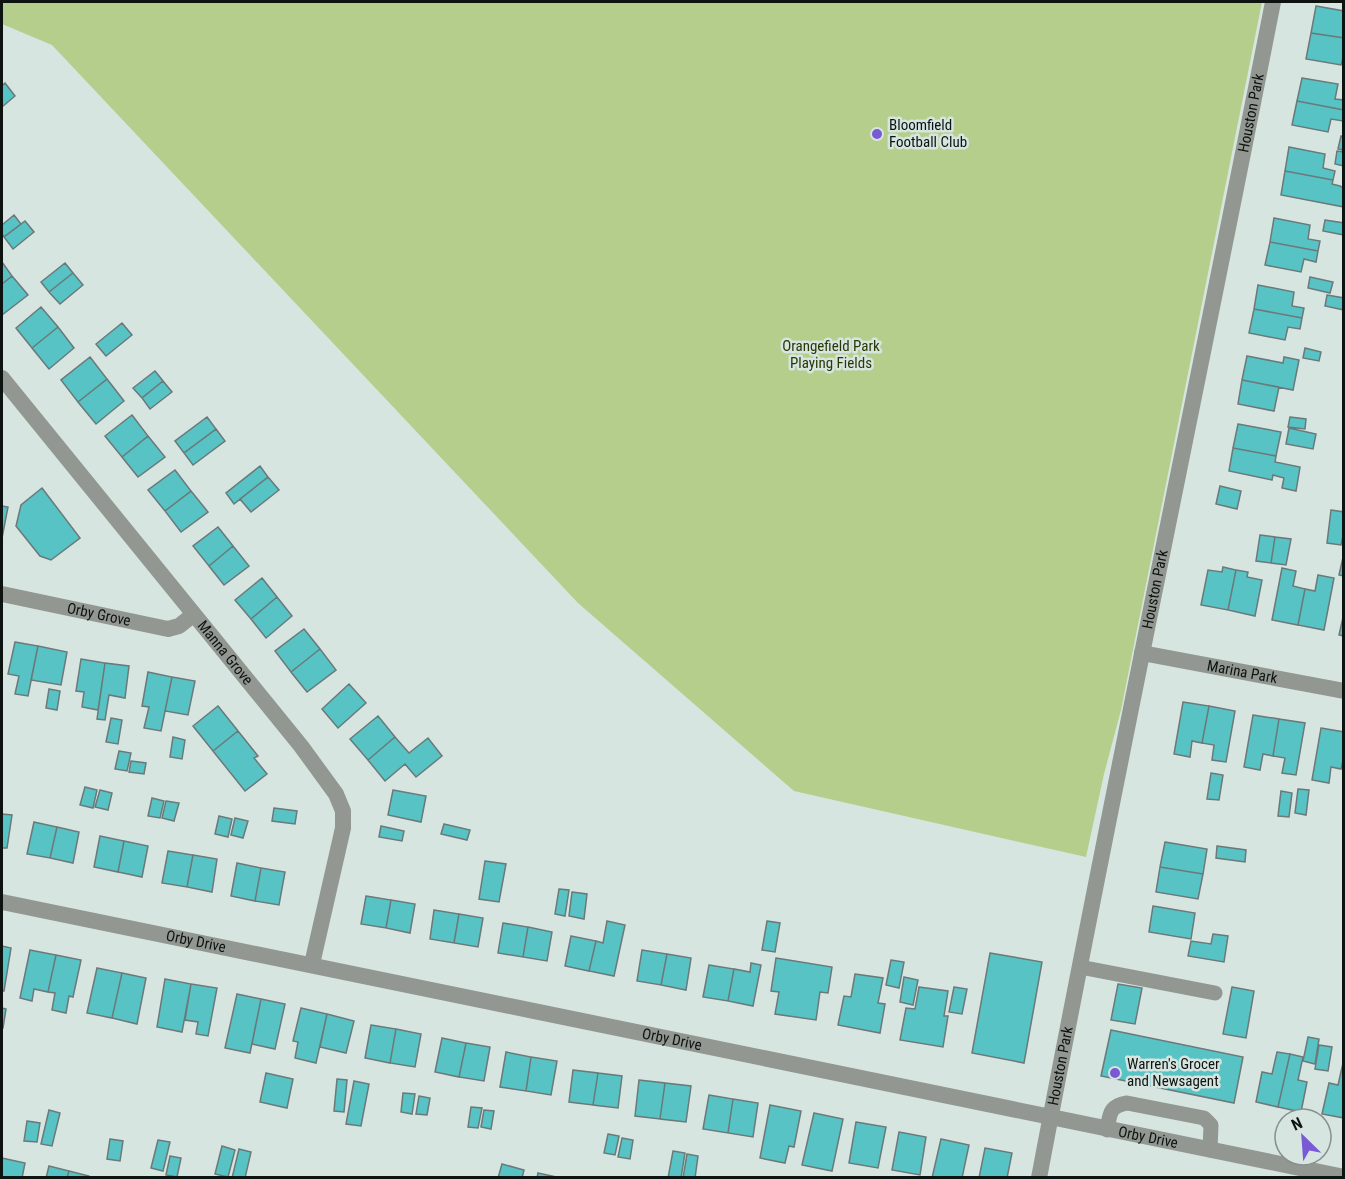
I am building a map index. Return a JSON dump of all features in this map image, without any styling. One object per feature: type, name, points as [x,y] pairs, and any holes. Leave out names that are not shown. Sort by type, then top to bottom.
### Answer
[{"type":"street","name":"Houston Park","points":[[1039,1178],[1273,2]]},
{"type":"street","name":"Manna Grove","points":[[2,378],[301,746],[336,794],[343,811],[343,828],[312,964]]},
{"type":"street","name":"Orby Grove","points":[[2,594],[168,629],[179,626],[193,615]]},
{"type":"street","name":"Marina Park","points":[[1142,653],[1344,691]]},
{"type":"street","name":"Orby Drive","points":[[2,902],[1344,1177]]},
{"type":"lane","points":[[1080,967],[1215,993]]},
{"type":"lane","points":[[1107,1130],[1111,1110],[1127,1103],[1204,1118],[1211,1125],[1210,1150]]},
{"type":"green space","name":"Orangefield Park Playing Fields","points":[[2,2],[1262,2],[1121,710],[1086,857],[794,791],[578,603],[52,45],[2,24]]},
{"type":"building","points":[[1316,6],[1344,11],[1344,38],[1311,33]]},
{"type":"building","points":[[1311,33],[1344,38],[1341,65],[1306,59]]},
{"type":"building","points":[[1302,78],[1338,84],[1335,99],[1344,100],[1344,110],[1297,101]]},
{"type":"building","points":[[5,83],[15,96],[2,107],[2,86]]},
{"type":"building","points":[[1297,101],[1344,110],[1343,121],[1331,119],[1328,132],[1292,125]]},
{"type":"building","points":[[1341,136],[1344,137],[1344,150],[1338,149]]},
{"type":"building","points":[[1289,147],[1325,154],[1323,168],[1335,171],[1333,180],[1285,171]]},
{"type":"building","points":[[1337,151],[1344,152],[1344,166],[1335,164]]},
{"type":"building","points":[[1285,171],[1333,180],[1332,184],[1343,188],[1344,207],[1281,195]]},
{"type":"building","points":[[14,215],[21,224],[4,237],[2,225]]},
{"type":"building","points":[[1274,218],[1310,225],[1308,239],[1320,241],[1318,251],[1270,242]]},
{"type":"building","points":[[1325,220],[1344,223],[1344,235],[1323,231]]},
{"type":"building","points":[[25,221],[34,232],[13,249],[4,237]]},
{"type":"building","points":[[1270,242],[1318,251],[1316,262],[1304,259],[1301,272],[1265,265]]},
{"type":"building","points":[[2,262],[12,276],[2,284]]},
{"type":"building","points":[[65,263],[73,273],[49,292],[41,282]]},
{"type":"building","points":[[73,273],[83,285],[60,304],[49,292]]},
{"type":"building","points":[[12,276],[28,295],[2,315],[2,284]]},
{"type":"building","points":[[1310,277],[1333,282],[1330,293],[1308,288]]},
{"type":"building","points":[[1258,285],[1294,292],[1292,306],[1304,308],[1302,318],[1254,309]]},
{"type":"building","points":[[1327,295],[1344,298],[1344,310],[1325,306]]},
{"type":"building","points":[[41,307],[58,327],[32,348],[16,328]]},
{"type":"building","points":[[1254,309],[1302,318],[1300,329],[1288,327],[1285,340],[1249,333]]},
{"type":"building","points":[[122,323],[132,335],[106,356],[96,344]]},
{"type":"building","points":[[58,327],[74,348],[49,369],[32,348]]},
{"type":"building","points":[[1305,348],[1321,352],[1319,361],[1303,358]]},
{"type":"building","points":[[1247,356],[1283,363],[1284,357],[1299,360],[1293,390],[1242,380]]},
{"type":"building","points":[[90,357],[107,379],[78,402],[61,380]]},
{"type":"building","points":[[155,371],[163,381],[142,398],[133,388]]},
{"type":"building","points":[[107,379],[124,401],[96,424],[78,402]]},
{"type":"building","points":[[1242,380],[1279,387],[1274,411],[1238,404]]},
{"type":"building","points":[[163,381],[172,392],[150,409],[142,398]]},
{"type":"building","points":[[132,415],[148,436],[122,457],[105,436]]},
{"type":"building","points":[[207,417],[216,429],[184,453],[175,441]]},
{"type":"building","points":[[1290,417],[1306,419],[1305,429],[1288,427]]},
{"type":"building","points":[[1238,424],[1281,432],[1276,456],[1233,448]]},
{"type":"building","points":[[1289,428],[1316,434],[1313,449],[1286,444]]},
{"type":"building","points":[[216,429],[225,441],[193,465],[184,453]]},
{"type":"building","points":[[148,436],[165,457],[138,477],[122,457]]},
{"type":"building","points":[[1233,448],[1276,456],[1275,462],[1300,467],[1296,491],[1282,488],[1284,478],[1273,475],[1272,480],[1229,471]]},
{"type":"building","points":[[260,466],[268,477],[234,504],[226,493]]},
{"type":"building","points":[[175,470],[191,491],[165,511],[148,490]]},
{"type":"building","points":[[268,477],[279,490],[251,512],[240,499]]},
{"type":"building","points":[[1220,486],[1241,491],[1237,509],[1216,504]]},
{"type":"building","points":[[42,488],[80,538],[51,560],[40,556],[16,526],[21,505]]},
{"type":"building","points":[[191,491],[208,512],[181,532],[165,511]]},
{"type":"building","points":[[2,506],[8,507],[2,538]]},
{"type":"building","points":[[1331,510],[1344,512],[1341,545],[1327,543]]},
{"type":"building","points":[[218,527],[233,546],[209,566],[193,546]]},
{"type":"building","points":[[1260,535],[1275,537],[1271,563],[1256,561]]},
{"type":"building","points":[[1275,537],[1291,539],[1286,565],[1271,563]]},
{"type":"building","points":[[233,546],[249,566],[224,585],[209,566]]},
{"type":"building","points":[[1344,553],[1344,576],[1339,575]]},
{"type":"building","points":[[1223,567],[1236,570],[1228,610],[1201,605],[1208,570],[1222,572]]},
{"type":"building","points":[[1282,568],[1296,571],[1293,586],[1305,589],[1298,625],[1272,620]]},
{"type":"building","points":[[1236,570],[1248,572],[1247,577],[1262,580],[1255,616],[1228,610]]},
{"type":"building","points":[[1318,575],[1334,578],[1324,630],[1298,625],[1305,589],[1315,591]]},
{"type":"building","points":[[262,578],[277,597],[251,619],[235,600]]},
{"type":"building","points":[[277,597],[292,616],[266,638],[251,619]]},
{"type":"building","points":[[1344,613],[1344,636],[1339,635]]},
{"type":"building","points":[[304,629],[320,649],[291,672],[275,651]]},
{"type":"building","points":[[15,642],[38,646],[28,696],[15,694],[19,676],[8,674]]},
{"type":"building","points":[[38,646],[67,652],[61,685],[31,680]]},
{"type":"building","points":[[320,649],[336,670],[307,692],[291,672]]},
{"type":"building","points":[[81,659],[105,663],[98,710],[82,707],[84,692],[76,691]]},
{"type":"building","points":[[105,663],[129,666],[125,698],[109,695],[105,720],[97,719]]},
{"type":"building","points":[[148,672],[172,677],[161,731],[144,728],[149,707],[142,706]]},
{"type":"building","points":[[172,677],[195,681],[188,715],[165,711]]},
{"type":"building","points":[[349,684],[366,703],[338,728],[322,709]]},
{"type":"building","points":[[49,689],[60,691],[57,710],[46,708]]},
{"type":"building","points":[[1183,702],[1209,706],[1202,743],[1192,741],[1190,757],[1174,754]]},
{"type":"building","points":[[218,706],[238,731],[213,751],[193,726]]},
{"type":"building","points":[[1209,706],[1235,711],[1226,762],[1212,760],[1214,745],[1202,743]]},
{"type":"building","points":[[1253,715],[1279,719],[1273,756],[1263,754],[1260,770],[1244,767]]},
{"type":"building","points":[[378,716],[395,737],[368,760],[350,739]]},
{"type":"building","points":[[111,718],[122,720],[118,744],[106,742]]},
{"type":"building","points":[[1279,719],[1305,723],[1296,775],[1282,773],[1285,758],[1273,756]]},
{"type":"building","points":[[1321,728],[1344,732],[1344,756],[1341,769],[1331,767],[1329,783],[1312,780]]},
{"type":"building","points":[[238,731],[258,756],[254,758],[267,774],[245,791],[213,751]]},
{"type":"building","points":[[173,737],[185,740],[182,759],[170,757]]},
{"type":"building","points":[[395,737],[409,753],[428,738],[442,756],[416,777],[405,764],[385,781],[368,760]]},
{"type":"building","points":[[119,751],[131,753],[127,771],[115,769]]},
{"type":"building","points":[[131,761],[146,763],[144,774],[129,772]]},
{"type":"building","points":[[1211,773],[1223,775],[1219,800],[1207,799]]},
{"type":"building","points":[[85,787],[97,790],[93,808],[80,805]]},
{"type":"building","points":[[1298,789],[1309,790],[1306,815],[1295,813]]},
{"type":"building","points":[[100,790],[112,793],[108,810],[95,807]]},
{"type":"building","points":[[393,790],[426,796],[421,822],[388,815]]},
{"type":"building","points":[[1281,791],[1292,793],[1289,817],[1278,816]]},
{"type":"building","points":[[152,798],[164,801],[160,818],[148,816]]},
{"type":"building","points":[[166,801],[179,803],[174,821],[162,818]]},
{"type":"building","points":[[274,808],[297,811],[295,824],[272,821]]},
{"type":"building","points":[[2,814],[12,815],[7,848],[2,848]]},
{"type":"building","points":[[219,816],[232,819],[228,837],[215,834]]},
{"type":"building","points":[[235,818],[248,821],[243,838],[231,835]]},
{"type":"building","points":[[34,822],[57,827],[50,858],[27,854]]},
{"type":"building","points":[[444,824],[470,830],[467,840],[441,834]]},
{"type":"building","points":[[381,826],[404,831],[402,841],[379,837]]},
{"type":"building","points":[[57,827],[79,832],[73,863],[50,858]]},
{"type":"building","points":[[100,836],[124,841],[118,872],[94,867]]},
{"type":"building","points":[[124,841],[148,846],[142,877],[118,872]]},
{"type":"building","points":[[1165,842],[1207,849],[1203,874],[1160,867]]},
{"type":"building","points":[[1217,846],[1246,850],[1245,862],[1216,858]]},
{"type":"building","points":[[168,851],[193,855],[187,887],[162,883]]},
{"type":"building","points":[[193,855],[217,859],[212,892],[187,887]]},
{"type":"building","points":[[485,861],[506,864],[499,902],[479,899]]},
{"type":"building","points":[[237,863],[261,868],[255,901],[231,896]]},
{"type":"building","points":[[1160,867],[1203,874],[1198,899],[1156,892]]},
{"type":"building","points":[[261,868],[285,872],[279,905],[255,901]]},
{"type":"building","points":[[559,889],[569,890],[565,916],[555,914]]},
{"type":"building","points":[[572,892],[587,894],[584,919],[569,916]]},
{"type":"building","points":[[366,896],[391,900],[386,928],[361,924]]},
{"type":"building","points":[[391,900],[415,904],[410,933],[386,928]]},
{"type":"building","points":[[1153,906],[1195,913],[1191,939],[1149,932]]},
{"type":"building","points":[[434,910],[459,914],[454,943],[430,939]]},
{"type":"building","points":[[459,914],[483,918],[478,947],[454,943]]},
{"type":"building","points":[[607,921],[625,925],[614,976],[589,971],[596,941],[603,943]]},
{"type":"building","points":[[767,921],[780,923],[775,952],[762,950]]},
{"type":"building","points":[[503,923],[528,927],[523,957],[498,953]]},
{"type":"building","points":[[528,927],[552,932],[547,961],[523,957]]},
{"type":"building","points":[[1213,934],[1228,936],[1224,962],[1188,956],[1191,941],[1211,944]]},
{"type":"building","points":[[571,936],[596,941],[589,971],[565,966]]},
{"type":"building","points":[[2,946],[11,948],[4,991],[2,991]]},
{"type":"building","points":[[30,950],[56,955],[48,992],[34,989],[32,1001],[20,998]]},
{"type":"building","points":[[642,950],[667,954],[661,985],[637,981]]},
{"type":"building","points":[[990,953],[1042,962],[1024,1063],[972,1053]]},
{"type":"building","points":[[667,954],[691,958],[686,990],[661,985]]},
{"type":"building","points":[[56,955],[81,960],[73,997],[69,996],[66,1013],[52,1010],[55,993],[48,992]]},
{"type":"building","points":[[776,958],[832,967],[828,993],[820,992],[816,1020],[775,1014],[779,992],[771,991]]},
{"type":"building","points":[[891,960],[904,962],[899,988],[886,985]]},
{"type":"building","points":[[751,963],[761,965],[753,1006],[728,1001],[734,969],[750,972]]},
{"type":"building","points":[[709,965],[734,969],[728,1001],[703,997]]},
{"type":"building","points":[[97,968],[122,973],[112,1018],[87,1013]]},
{"type":"building","points":[[122,973],[146,978],[137,1024],[112,1018]]},
{"type":"building","points":[[855,974],[883,978],[878,1003],[885,1004],[880,1033],[838,1025],[844,996],[851,997]]},
{"type":"building","points":[[904,977],[918,980],[913,1005],[900,1002]]},
{"type":"building","points":[[165,979],[191,984],[182,1032],[157,1027]]},
{"type":"building","points":[[191,984],[217,988],[208,1036],[196,1034],[198,1022],[185,1020]]},
{"type":"building","points":[[1118,984],[1142,988],[1135,1024],[1111,1020]]},
{"type":"building","points":[[919,987],[948,991],[944,1016],[948,1016],[943,1047],[900,1040],[906,1008],[915,1009]]},
{"type":"building","points":[[954,987],[967,989],[962,1014],[949,1012]]},
{"type":"building","points":[[1232,987],[1254,991],[1246,1038],[1223,1034]]},
{"type":"building","points":[[237,994],[261,999],[250,1053],[225,1048]]},
{"type":"building","points":[[261,999],[285,1004],[275,1049],[252,1044]]},
{"type":"building","points":[[2,1008],[6,1009],[3,1028],[2,1028]]},
{"type":"building","points":[[301,1008],[327,1014],[316,1063],[295,1058],[298,1042],[293,1041]]},
{"type":"building","points":[[327,1014],[354,1021],[346,1053],[320,1047]]},
{"type":"building","points":[[371,1025],[396,1029],[390,1063],[365,1058]]},
{"type":"building","points":[[396,1029],[421,1034],[415,1067],[390,1063]]},
{"type":"building","points":[[1111,1030],[1243,1057],[1234,1103],[1101,1076]]},
{"type":"building","points":[[1308,1037],[1319,1039],[1315,1064],[1303,1061]]},
{"type":"building","points":[[442,1038],[466,1043],[459,1077],[435,1072]]},
{"type":"building","points":[[466,1043],[490,1047],[484,1081],[459,1077]]},
{"type":"building","points":[[1319,1045],[1332,1047],[1328,1071],[1315,1069]]},
{"type":"building","points":[[506,1052],[531,1057],[526,1091],[500,1087]]},
{"type":"building","points":[[1277,1052],[1290,1054],[1278,1107],[1256,1102],[1262,1072],[1272,1074]]},
{"type":"building","points":[[1290,1054],[1303,1057],[1298,1080],[1307,1082],[1302,1107],[1278,1107]]},
{"type":"building","points":[[531,1057],[557,1061],[551,1095],[526,1091]]},
{"type":"building","points":[[1344,1063],[1344,1118],[1333,1116],[1333,1107],[1324,1107],[1329,1083],[1338,1085]]},
{"type":"building","points":[[573,1070],[598,1073],[593,1105],[569,1102]]},
{"type":"building","points":[[266,1073],[293,1079],[287,1108],[260,1102]]},
{"type":"building","points":[[598,1073],[622,1076],[618,1108],[593,1105]]},
{"type":"building","points":[[337,1079],[347,1080],[344,1112],[334,1111]]},
{"type":"building","points":[[639,1080],[665,1083],[660,1119],[635,1116]]},
{"type":"building","points":[[354,1081],[369,1084],[361,1126],[346,1124]]},
{"type":"building","points":[[665,1083],[691,1086],[686,1122],[660,1119]]},
{"type":"building","points":[[403,1093],[415,1094],[412,1114],[401,1112]]},
{"type":"building","points":[[709,1095],[733,1099],[728,1133],[703,1129]]},
{"type":"building","points":[[419,1096],[430,1098],[427,1115],[416,1114]]},
{"type":"building","points":[[733,1099],[758,1103],[753,1137],[728,1133]]},
{"type":"building","points":[[770,1105],[801,1111],[794,1147],[789,1146],[785,1163],[760,1158]]},
{"type":"building","points":[[471,1107],[482,1108],[478,1128],[468,1127]]},
{"type":"building","points":[[49,1110],[60,1113],[52,1146],[41,1144]]},
{"type":"building","points":[[484,1110],[494,1111],[491,1129],[481,1127]]},
{"type":"building","points":[[814,1113],[843,1119],[832,1171],[802,1165]]},
{"type":"building","points":[[27,1121],[40,1123],[37,1142],[24,1141]]},
{"type":"building","points":[[856,1122],[886,1127],[878,1168],[849,1163]]},
{"type":"building","points":[[899,1132],[926,1137],[920,1175],[892,1170]]},
{"type":"building","points":[[608,1134],[619,1136],[615,1155],[604,1153]]},
{"type":"building","points":[[622,1138],[633,1140],[630,1159],[618,1157]]},
{"type":"building","points":[[110,1139],[123,1141],[120,1161],[107,1159]]},
{"type":"building","points":[[941,1139],[969,1145],[962,1178],[932,1178]]},
{"type":"building","points":[[158,1140],[170,1142],[163,1171],[151,1168]]},
{"type":"building","points":[[222,1146],[235,1150],[228,1177],[215,1174]]},
{"type":"building","points":[[985,1148],[1012,1153],[1007,1178],[979,1178]]},
{"type":"building","points":[[239,1149],[251,1152],[245,1178],[232,1178]]},
{"type":"building","points":[[673,1151],[685,1153],[681,1178],[668,1178]]},
{"type":"building","points":[[687,1154],[698,1156],[695,1178],[683,1178]]},
{"type":"building","points":[[170,1156],[181,1158],[177,1177],[166,1175]]},
{"type":"building","points":[[2,1158],[25,1163],[22,1178],[2,1178]]},
{"type":"building","points":[[502,1164],[524,1170],[522,1178],[498,1178]]},
{"type":"building","points":[[49,1166],[69,1171],[67,1178],[46,1178]]},
{"type":"building","points":[[69,1171],[89,1176],[89,1178],[67,1178]]},
{"type":"building","points":[[538,1173],[557,1177],[557,1178],[537,1178]]},
{"type":"place","name":"Bloomfield Football Club","points":[[877,134]]},
{"type":"place","name":"Warren's Grocer and Newsagent","points":[[1115,1073]]}]
